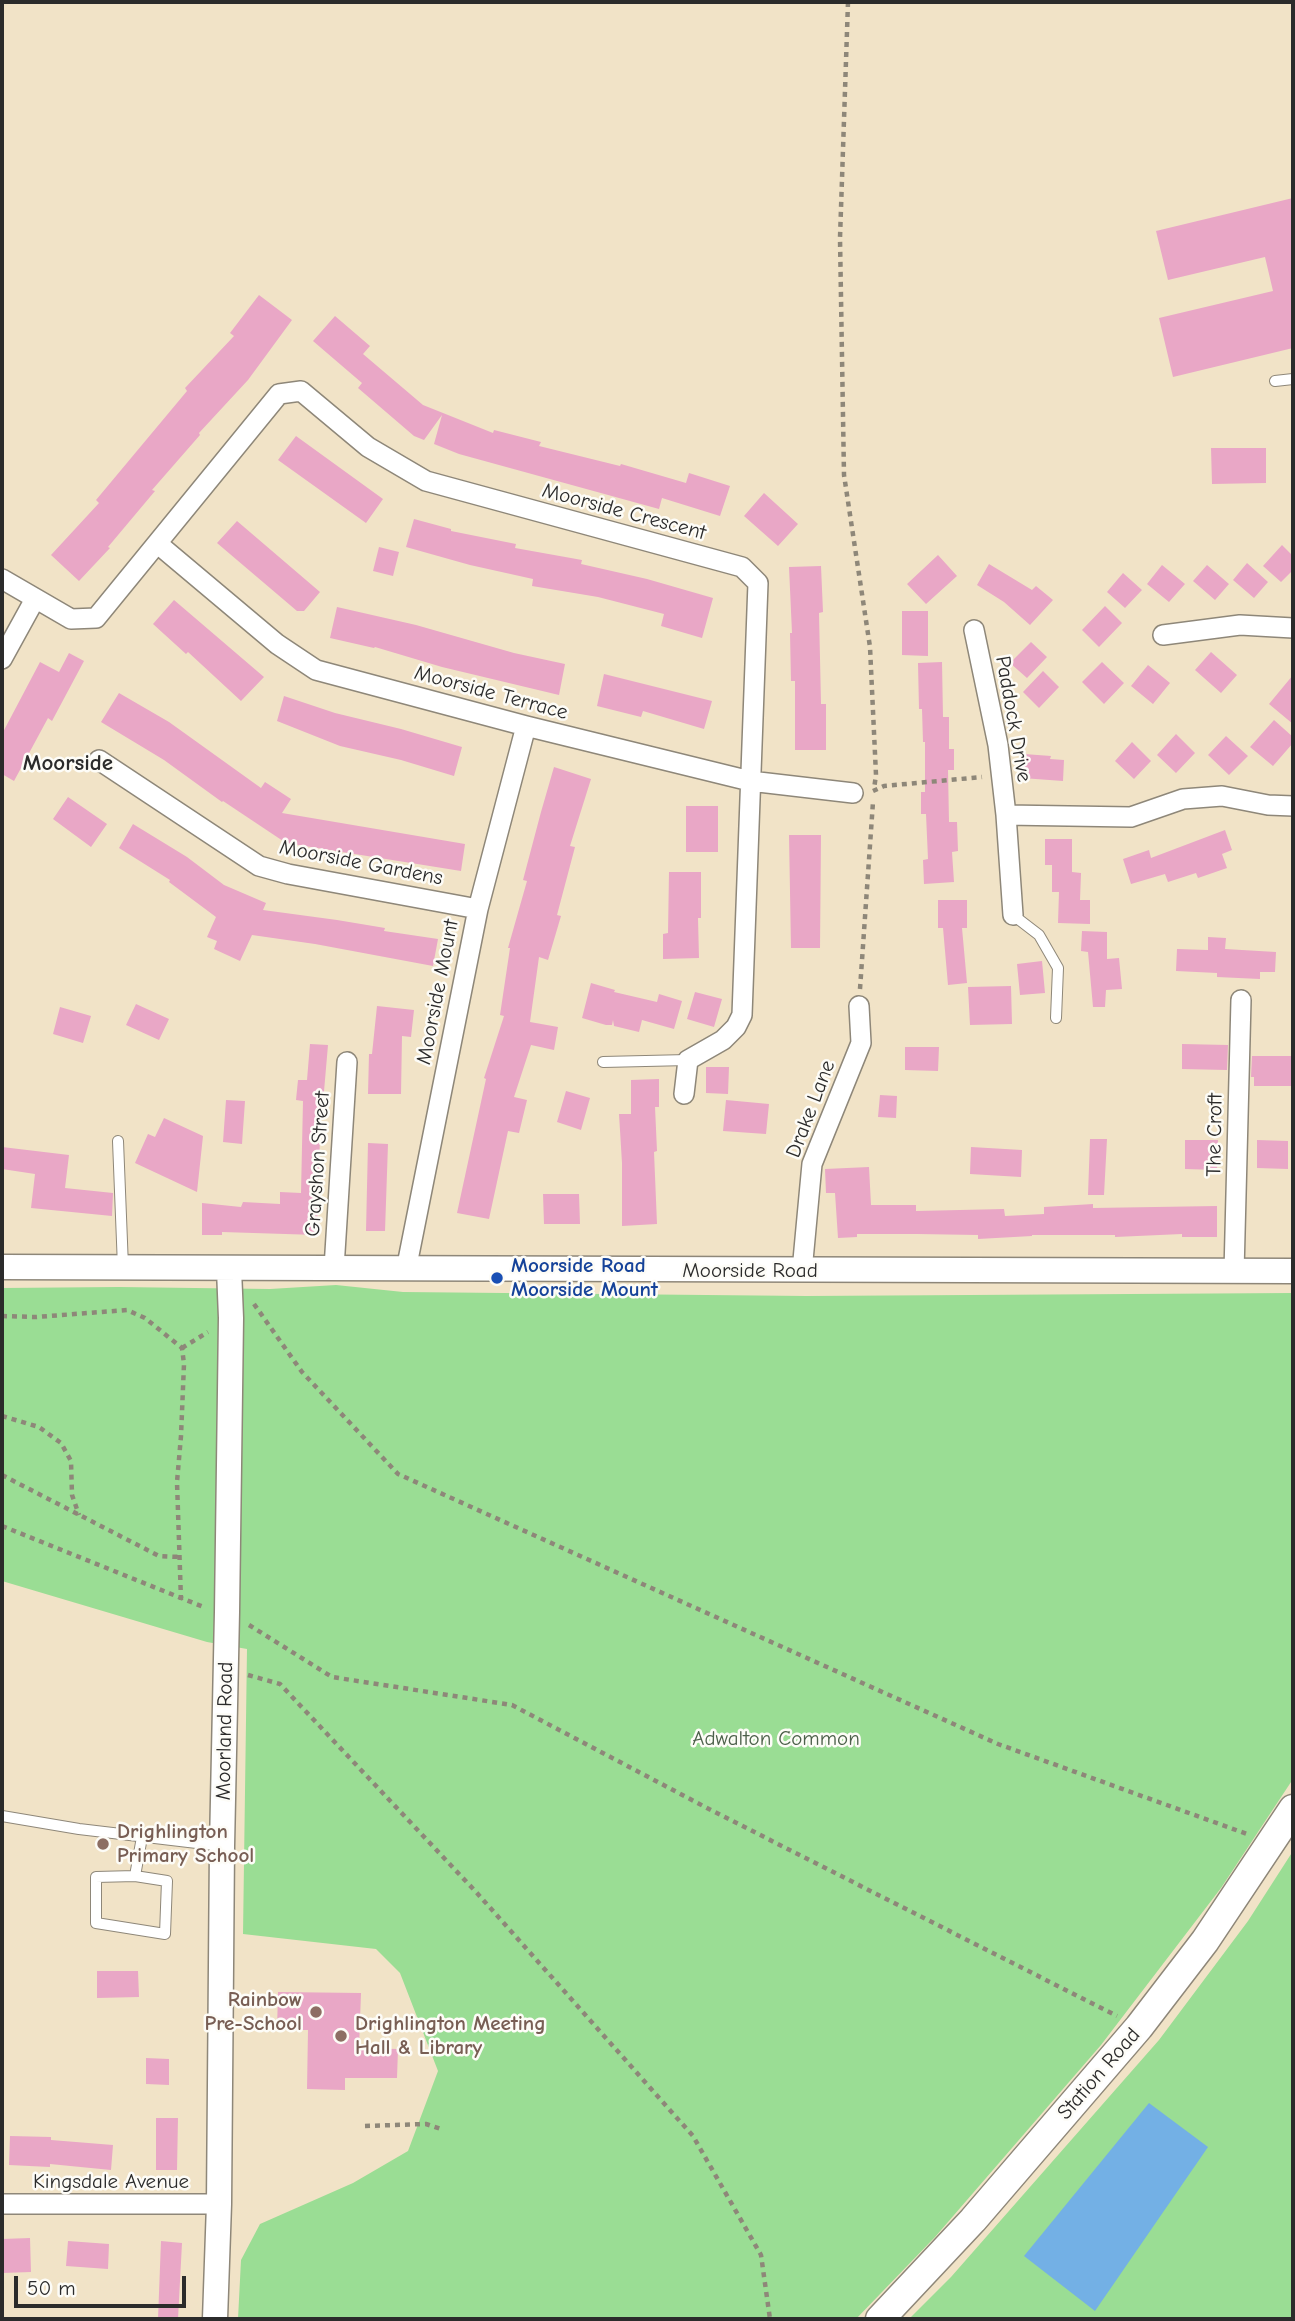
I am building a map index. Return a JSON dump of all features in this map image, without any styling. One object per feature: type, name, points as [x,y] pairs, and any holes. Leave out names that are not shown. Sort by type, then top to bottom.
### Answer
[{"type":"main road","name":"Station Road","points":[[880,2319],[974,2220],[1139,2027],[1205,1941],[1293,1809]]},
{"type":"street","name":"Moorside Crescent","points":[[35,599],[71,619],[96,618],[279,394],[301,391],[368,447],[426,481],[742,567],[758,583],[742,1015],[736,1027],[723,1040],[688,1060]]},
{"type":"street","name":"Moorside Terrace","points":[[158,544],[277,644],[316,670],[526,726],[750,781],[853,793]]},
{"type":"street","points":[[2,579],[35,599],[2,659]]},
{"type":"street","points":[[1163,635],[1240,625],[1293,628]]},
{"type":"street","name":"Paddock Drive","points":[[974,630],[998,745],[1013,915]]},
{"type":"street","name":"Moorside Mount","points":[[406,1270],[478,909],[526,726]]},
{"type":"street","name":"Moorside Gardens","points":[[99,760],[259,866],[288,874],[478,909]]},
{"type":"street","points":[[1006,816],[1131,817],[1183,799],[1222,796],[1268,805],[1293,806]]},
{"type":"street","name":"The Croft","points":[[1234,1272],[1241,1000]]},
{"type":"street","name":"Drake Lane","points":[[802,1271],[812,1164],[861,1043],[859,1006]]},
{"type":"street","points":[[684,1094],[688,1060]]},
{"type":"street","name":"Grayshon Street","points":[[334,1268],[347,1062]]},
{"type":"street","name":"Moorside Road","points":[[2,1267],[1293,1271]]},
{"type":"street","name":"Moorland Road","points":[[215,2319],[219,2204],[231,1318],[229,1269]]},
{"type":"street","name":"Kingsdale Avenue","points":[[2,2204],[219,2204]]},
{"type":"lane","points":[[1275,381],[1293,379]]},
{"type":"lane","points":[[1013,915],[1040,935],[1058,968],[1056,1018]]},
{"type":"lane","points":[[603,1062],[688,1060]]},
{"type":"lane","points":[[118,1142],[123,1268]]},
{"type":"lane","points":[[2,1816],[222,1846]]},
{"type":"lane","points":[[135,1877],[142,1837]]},
{"type":"lane","points":[[96,1877],[135,1877],[167,1881],[165,1934],[96,1923],[96,1877]]},
{"type":"path","points":[[848,2],[840,237],[844,475],[870,647],[876,775],[859,1006]]},
{"type":"path","points":[[853,793],[873,791],[884,786],[1000,776]]},
{"type":"path","points":[[229,1269],[302,1372],[398,1474],[998,1744],[1271,1843]]},
{"type":"path","points":[[2,1316],[36,1317],[127,1310],[145,1318],[182,1348],[184,1364],[177,1482],[181,1600]]},
{"type":"path","points":[[2,1416],[39,1427],[61,1443],[71,1461],[72,1495],[80,1516]]},
{"type":"path","points":[[2,1475],[159,1556],[180,1557]]},
{"type":"path","points":[[2,1526],[181,1600],[227,1612],[332,1677],[512,1705],[707,1808],[1139,2027]]},
{"type":"path","points":[[226,1674],[246,1675],[280,1684],[477,1893],[693,2136],[761,2255],[770,2319]]},
{"type":"path","points":[[365,2126],[426,2124],[441,2129]]},
{"type":"green space","name":"Adwalton Common","points":[[336,1285],[403,1292],[807,1296],[1293,1293],[1293,1779],[1221,1888],[1101,2045],[935,2237],[856,2319],[238,2319],[241,2260],[260,2224],[353,2183],[408,2151],[438,2071],[400,1973],[376,1949],[243,1934],[247,1649],[207,1642],[2,1581],[2,1288],[270,1289]]},
{"type":"green space","points":[[1293,1851],[1293,2319],[909,2319],[951,2277],[1159,2040],[1248,1921]]},
{"type":"water","points":[[1149,2103],[1208,2147],[1095,2311],[1024,2256]]},
{"type":"building","points":[[1293,198],[1293,348],[1173,377],[1159,318],[1273,291],[1265,257],[1168,280],[1156,231]]},
{"type":"building","points":[[259,295],[292,320],[248,380],[199,433],[152,490],[155,491],[108,547],[110,548],[79,581],[51,555],[99,503],[96,500],[187,391],[185,388],[234,336],[230,333]]},
{"type":"building","points":[[335,316],[370,346],[363,354],[423,405],[493,433],[494,430],[541,442],[539,446],[620,466],[621,464],[686,483],[689,473],[730,486],[720,516],[662,498],[659,509],[459,454],[434,444],[442,415],[424,440],[414,436],[358,388],[362,383],[313,341]]},
{"type":"building","points":[[296,436],[383,499],[366,523],[278,460]]},
{"type":"building","points":[[1211,448],[1266,448],[1266,483],[1212,484]]},
{"type":"building","points":[[764,493],[798,524],[778,546],[744,516]]},
{"type":"building","points":[[414,519],[451,531],[516,544],[515,548],[582,560],[581,564],[713,598],[702,638],[661,626],[664,614],[598,597],[532,586],[533,579],[406,547]]},
{"type":"building","points":[[237,521],[320,592],[304,611],[297,611],[217,543]]},
{"type":"building","points":[[1282,545],[1293,556],[1293,570],[1281,582],[1263,566]]},
{"type":"building","points":[[379,547],[399,552],[393,576],[373,571]]},
{"type":"building","points":[[938,555],[957,576],[926,604],[907,584]]},
{"type":"building","points":[[1247,563],[1268,582],[1254,598],[1233,580]]},
{"type":"building","points":[[989,564],[1032,590],[1036,586],[1053,600],[1030,625],[1004,602],[977,585]]},
{"type":"building","points":[[1162,565],[1185,584],[1169,602],[1147,584]]},
{"type":"building","points":[[1207,565],[1229,584],[1215,600],[1193,581]]},
{"type":"building","points":[[821,566],[821,704],[826,704],[826,750],[795,750],[795,681],[791,681],[789,567]]},
{"type":"building","points":[[1123,573],[1142,590],[1125,608],[1107,592]]},
{"type":"building","points":[[174,600],[264,677],[241,701],[153,624]]},
{"type":"building","points":[[1105,606],[1122,623],[1099,647],[1082,630]]},
{"type":"building","points":[[337,607],[565,664],[559,695],[442,667],[375,647],[330,638]]},
{"type":"building","points":[[902,611],[928,611],[928,656],[902,655]]},
{"type":"building","points":[[1031,642],[1047,657],[1027,678],[1010,663]]},
{"type":"building","points":[[1211,652],[1237,675],[1221,693],[1195,670]]},
{"type":"building","points":[[69,653],[84,661],[52,721],[48,718],[14,781],[2,774],[2,734],[40,662],[59,672]]},
{"type":"building","points":[[942,662],[943,717],[949,717],[949,749],[954,749],[954,770],[948,770],[949,822],[957,822],[958,851],[952,852],[954,882],[924,884],[923,860],[928,859],[926,814],[921,814],[921,792],[925,792],[925,742],[922,709],[919,709],[918,663]]},
{"type":"building","points":[[1102,662],[1124,683],[1104,704],[1082,682]]},
{"type":"building","points":[[1148,665],[1170,683],[1153,704],[1131,686]]},
{"type":"building","points":[[1043,671],[1059,687],[1039,708],[1023,692]]},
{"type":"building","points":[[604,674],[712,701],[704,729],[643,711],[641,717],[597,706]]},
{"type":"building","points":[[1293,675],[1293,724],[1269,704]]},
{"type":"building","points":[[119,693],[169,722],[261,788],[265,782],[291,799],[282,813],[465,844],[461,871],[286,843],[222,802],[164,760],[101,722]]},
{"type":"building","points":[[284,696],[335,713],[462,747],[454,776],[340,746],[277,721]]},
{"type":"building","points":[[1274,720],[1293,737],[1293,743],[1273,766],[1250,747]]},
{"type":"building","points":[[1176,734],[1195,753],[1176,773],[1157,755]]},
{"type":"building","points":[[1226,736],[1248,756],[1229,775],[1208,755]]},
{"type":"building","points":[[1132,742],[1151,761],[1134,779],[1115,761]]},
{"type":"building","points":[[1024,754],[1064,760],[1063,781],[1022,778]]},
{"type":"building","points":[[554,767],[591,779],[570,846],[575,847],[557,915],[561,916],[548,960],[539,957],[530,1022],[558,1027],[554,1050],[531,1045],[514,1097],[527,1100],[519,1133],[508,1131],[489,1219],[457,1213],[486,1079],[484,1078],[504,1016],[500,1015],[508,948],[527,881],[523,880]]},
{"type":"building","points":[[68,797],[107,824],[91,847],[53,819]]},
{"type":"building","points":[[686,806],[718,806],[718,852],[686,852]]},
{"type":"building","points":[[133,824],[187,857],[224,885],[266,903],[263,910],[337,920],[385,928],[384,931],[438,939],[433,966],[252,935],[240,961],[214,949],[217,941],[207,937],[216,917],[169,882],[170,880],[119,848]]},
{"type":"building","points":[[1225,830],[1232,850],[1222,854],[1227,868],[1198,878],[1196,873],[1168,882],[1165,874],[1131,884],[1123,859],[1149,850],[1151,858]]},
{"type":"building","points":[[789,835],[821,835],[820,948],[791,948]]},
{"type":"building","points":[[1045,839],[1072,839],[1072,872],[1081,873],[1080,900],[1090,900],[1090,924],[1058,923],[1059,892],[1052,892],[1052,865],[1045,865]]},
{"type":"building","points":[[669,872],[701,872],[699,958],[663,959],[663,934],[668,933]]},
{"type":"building","points":[[938,900],[967,900],[967,928],[962,928],[967,983],[948,985],[943,928],[938,928]]},
{"type":"building","points":[[1082,931],[1107,932],[1107,959],[1119,958],[1122,989],[1106,990],[1105,1007],[1093,1007],[1088,952],[1081,951]]},
{"type":"building","points":[[1208,937],[1226,938],[1225,949],[1276,952],[1275,972],[1260,972],[1260,979],[1176,971],[1177,949],[1208,950]]},
{"type":"building","points":[[1042,961],[1045,993],[1020,995],[1017,964]]},
{"type":"building","points":[[591,983],[615,990],[614,992],[657,1002],[659,994],[682,1001],[674,1029],[642,1020],[639,1032],[614,1026],[613,1020],[612,1025],[606,1025],[582,1018]]},
{"type":"building","points":[[1011,986],[1012,1024],[970,1025],[968,987]]},
{"type":"building","points":[[695,992],[722,999],[714,1027],[687,1019]]},
{"type":"building","points":[[136,1004],[169,1019],[159,1040],[126,1025]]},
{"type":"building","points":[[377,1006],[414,1010],[411,1037],[402,1036],[401,1094],[368,1094],[369,1054],[372,1054]]},
{"type":"building","points":[[60,1007],[91,1016],[83,1043],[53,1034]]},
{"type":"building","points":[[310,1044],[328,1045],[321,1103],[317,1235],[222,1232],[222,1235],[202,1235],[202,1203],[241,1207],[243,1202],[280,1204],[280,1192],[301,1193],[303,1101],[296,1100],[298,1080],[307,1080]]},
{"type":"building","points":[[1182,1044],[1228,1045],[1227,1070],[1182,1069]]},
{"type":"building","points":[[905,1047],[939,1047],[938,1071],[905,1070]]},
{"type":"building","points":[[1252,1056],[1293,1056],[1293,1086],[1254,1086],[1254,1077],[1251,1077]]},
{"type":"building","points":[[706,1067],[729,1067],[728,1094],[706,1093]]},
{"type":"building","points":[[659,1079],[659,1107],[655,1107],[657,1151],[654,1152],[657,1224],[622,1226],[619,1114],[631,1114],[631,1080]]},
{"type":"building","points":[[566,1091],[590,1098],[581,1130],[557,1122]]},
{"type":"building","points":[[880,1095],[897,1096],[896,1118],[878,1117]]},
{"type":"building","points":[[226,1100],[245,1101],[242,1144],[223,1142]]},
{"type":"building","points":[[726,1100],[769,1104],[766,1134],[723,1131]]},
{"type":"building","points":[[164,1118],[203,1136],[197,1192],[135,1163],[148,1134],[155,1137]]},
{"type":"building","points":[[1090,1139],[1107,1139],[1104,1195],[1088,1195]]},
{"type":"building","points":[[1185,1140],[1218,1140],[1217,1170],[1185,1169]]},
{"type":"building","points":[[1257,1140],[1288,1141],[1288,1169],[1257,1168]]},
{"type":"building","points":[[368,1143],[388,1144],[385,1231],[366,1231]]},
{"type":"building","points":[[2,1147],[69,1155],[65,1188],[113,1193],[112,1216],[31,1208],[35,1174],[2,1169]]},
{"type":"building","points":[[971,1147],[1022,1150],[1021,1177],[970,1174]]},
{"type":"building","points":[[869,1167],[871,1205],[916,1205],[916,1211],[1004,1209],[1005,1216],[1044,1214],[1044,1207],[1093,1204],[1093,1208],[1217,1206],[1217,1237],[1182,1237],[1182,1234],[1115,1237],[1032,1235],[978,1239],[978,1235],[857,1234],[857,1237],[838,1238],[835,1193],[826,1193],[825,1169]]},
{"type":"building","points":[[543,1194],[579,1194],[580,1224],[544,1224]]},
{"type":"building","points":[[97,1971],[138,1971],[139,1997],[97,1998]]},
{"type":"building","name":"Drighlington Meeting Hall & Library","points":[[278,1992],[361,1993],[359,2048],[398,2049],[397,2078],[345,2078],[345,2090],[307,2089],[308,2030],[277,2030]]},
{"type":"building","points":[[146,2058],[169,2059],[169,2085],[146,2084]]},
{"type":"building","points":[[156,2118],[178,2118],[177,2170],[156,2170]]},
{"type":"building","points":[[10,2136],[51,2137],[51,2140],[113,2145],[111,2170],[50,2164],[50,2167],[9,2165]]},
{"type":"building","points":[[30,2238],[31,2272],[2,2273],[2,2239]]},
{"type":"building","points":[[68,2241],[109,2244],[108,2269],[66,2266]]},
{"type":"building","points":[[161,2241],[182,2243],[178,2319],[158,2319]]},
{"type":"place","name":"Moorside Road Moorside Mount","points":[[497,1278]]},
{"type":"place","name":"Drighlington Primary School","points":[[103,1844]]},
{"type":"place","name":"Rainbow Pre-School","points":[[316,2012]]},
{"type":"place","name":"Drighlington Meeting Hall & Library","points":[[341,2036]]},
{"type":"district","name":"Moorside","points":[[68,763]]}]
